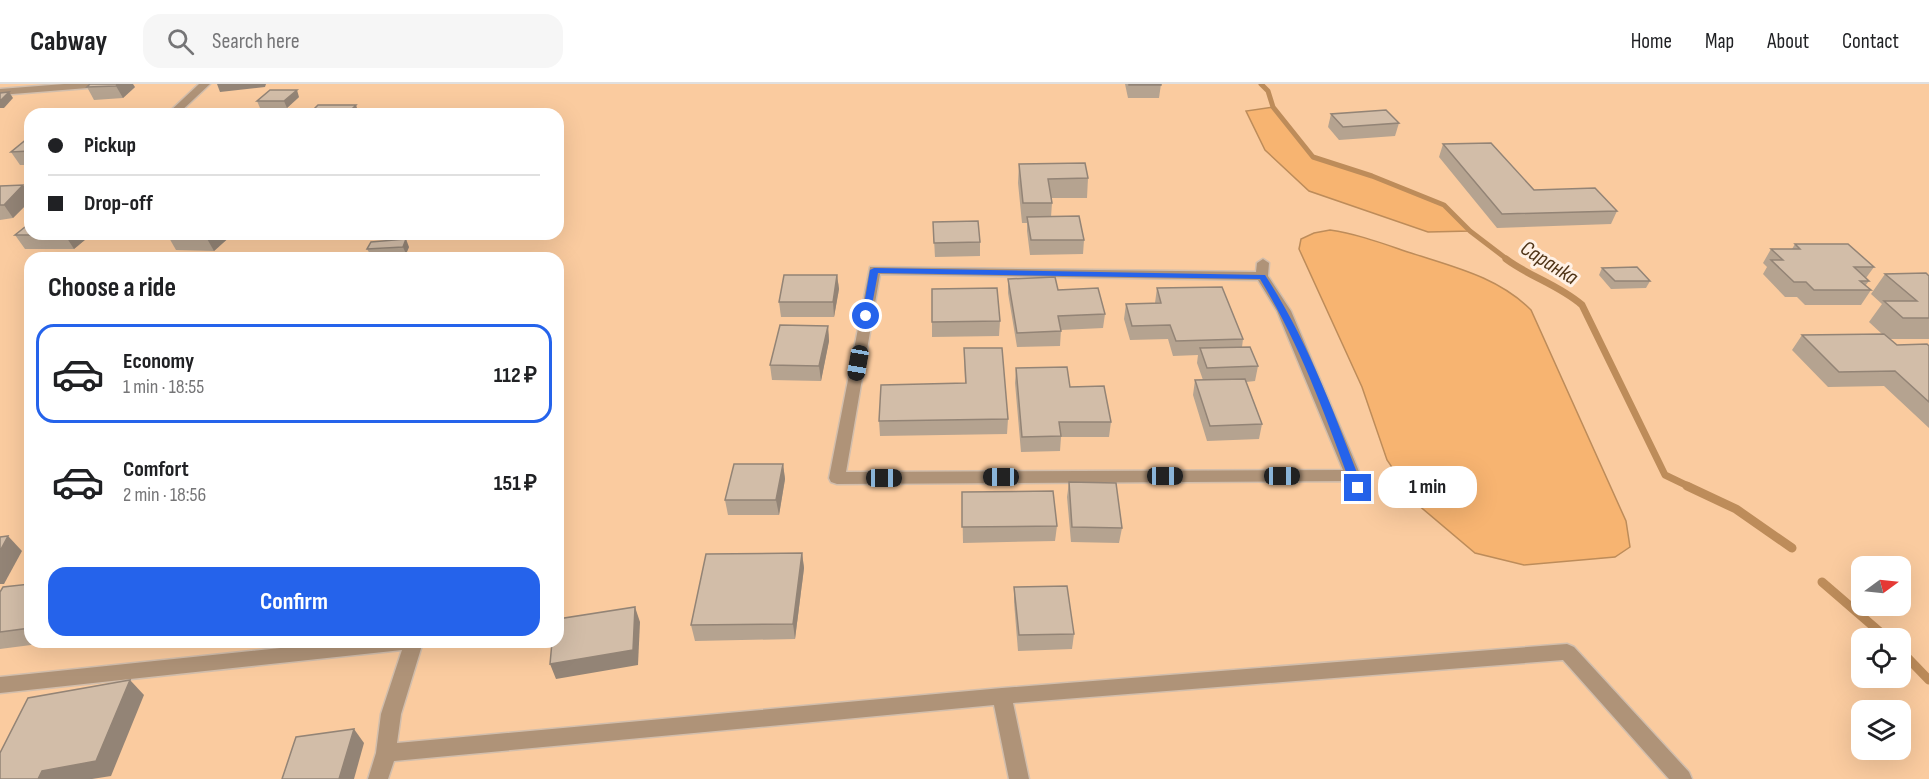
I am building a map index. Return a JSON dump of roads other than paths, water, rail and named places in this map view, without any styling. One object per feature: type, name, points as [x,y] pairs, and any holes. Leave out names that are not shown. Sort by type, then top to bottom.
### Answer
[{"type":"street","points":[[0,92],[100,84]]},
{"type":"street","points":[[179,108],[205,84]]},
{"type":"street","points":[[874,270],[1263,270],[1284,311],[1330,417],[1355,482],[837,478],[874,270]]},
{"type":"street","points":[[0,685],[355,648]]},
{"type":"street","points":[[378,779],[386,753],[391,714],[410,648]]},
{"type":"street","points":[[386,753],[1002,696],[1567,652],[1682,779]]},
{"type":"street","points":[[1002,696],[1019,779]]},
{"type":"waterway","name":"Саранка","points":[[1261,84],[1268,91],[1273,107],[1313,157],[1372,176],[1444,205],[1470,231],[1508,260]]},
{"type":"waterway","name":"Саранка","points":[[1506,259],[1564,292],[1582,305],[1665,475],[1690,487]]},
{"type":"waterway","name":"Саранка","points":[[1687,486],[1736,509],[1792,548]]},
{"type":"waterway","name":"Саранка","points":[[1822,582],[1875,628]]},
{"type":"waterway","name":"Саранка","points":[[1911,661],[1929,680]]}]
